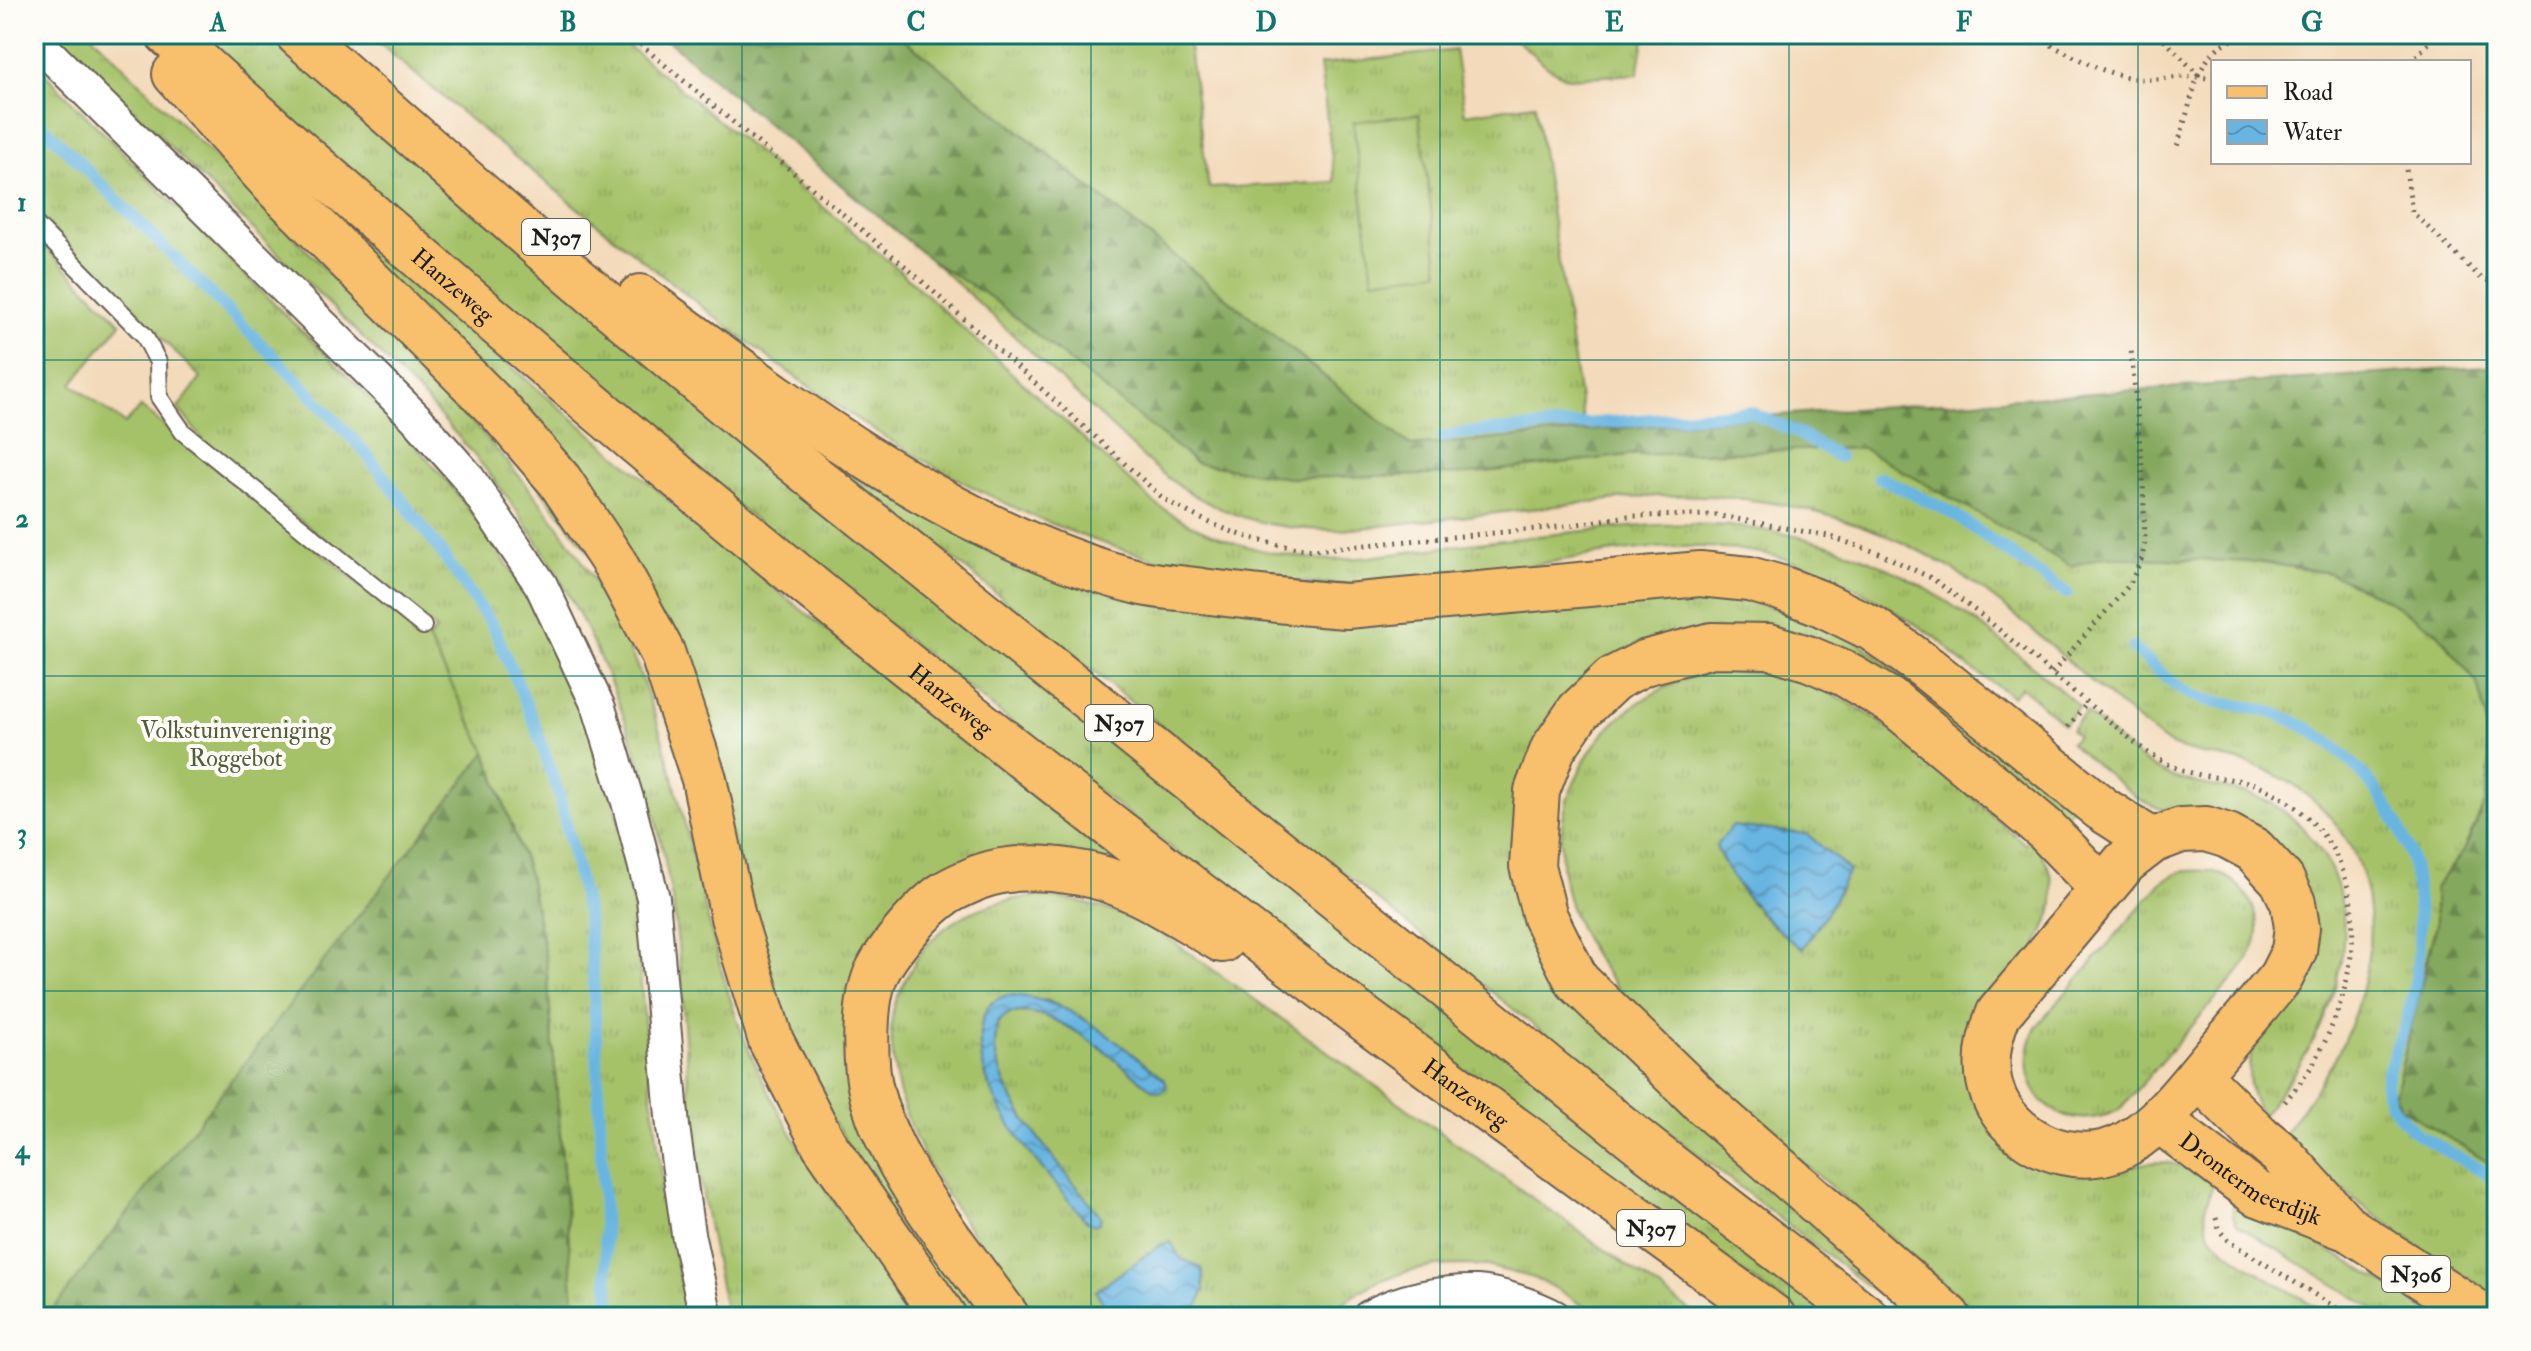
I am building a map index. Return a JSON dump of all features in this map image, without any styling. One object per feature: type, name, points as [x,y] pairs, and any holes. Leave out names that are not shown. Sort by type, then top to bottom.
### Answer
[{"type":"main road","points":[[139,34],[278,189],[499,410],[560,481],[615,564],[662,652],[672,680],[704,779],[733,917],[771,1041],[824,1144],[944,1317]]},
{"type":"main road","name":"Hanzeweg","points":[[168,34],[441,276],[677,478],[1032,764],[1203,897],[1773,1317]]},
{"type":"main road","name":"N307","points":[[298,34],[577,279],[774,445],[1648,1149],[1866,1317]]},
{"type":"main road","name":"N307","points":[[385,112],[715,352],[838,437],[943,503],[1043,550],[1143,583],[1288,603],[1347,606],[1700,574],[1749,579],[1820,603],[1873,629],[1927,668],[2102,809],[2152,841]]},
{"type":"main road","points":[[1948,1317],[1706,1105],[1577,981],[1545,917],[1532,866],[1537,791],[1542,777],[1553,749],[1579,711],[1613,679],[1644,663],[1712,645],[1769,646],[1845,674],[1894,703],[2046,830],[2102,888]]},
{"type":"main road","points":[[2206,829],[2228,836],[2254,850],[2282,880],[2293,903],[2297,927],[2294,951],[2281,977],[2159,1120],[2113,1150],[2069,1154],[2044,1147],[2023,1135],[2005,1115],[1993,1093],[1987,1074],[1991,1034],[1999,1013],[2102,888],[2125,862],[2152,841],[2181,830],[2206,829]]},
{"type":"main road","name":"N307","points":[[1007,1317],[909,1178],[884,1129],[871,1094],[866,1010],[877,971],[909,927],[944,894],[981,876],[1032,867],[1077,872],[1111,881],[1158,904],[1394,1039]]},
{"type":"main road","name":"Drontermeerdijk","points":[[2198,1076],[2281,1154],[2349,1229]]},
{"type":"main road","name":"Drontermeerdijk","points":[[2159,1120],[2256,1193],[2349,1229],[2484,1317]]},
{"type":"street","points":[[34,39],[416,418],[467,476],[541,585],[599,708],[653,898],[673,1127],[688,1234],[706,1317]]},
{"type":"street","points":[[1369,1317],[1416,1298],[1480,1292],[1538,1308],[1555,1317]]},
{"type":"lane","points":[[34,223],[144,335],[158,362],[159,397],[183,432],[423,626]]},
{"type":"path","points":[[628,34],[906,267],[1096,439]]},
{"type":"path","points":[[2030,34],[2110,72],[2139,79],[2198,75],[2211,78]]},
{"type":"path","points":[[2159,34],[2198,75]]},
{"type":"path","points":[[2176,151],[2198,75],[2212,51],[2230,40],[2256,34]]},
{"type":"path","points":[[2412,60],[2438,34]]},
{"type":"path","points":[[2405,164],[2412,212],[2482,279],[2497,283]]},
{"type":"path","points":[[2052,673],[2130,584],[2142,558],[2145,542],[2143,479],[2131,349]]},
{"type":"path","points":[[2068,727],[2087,703]]},
{"type":"green space","points":[[56,34],[91,34],[324,267],[460,409],[518,474],[570,543],[615,618],[655,715],[707,916],[748,1048],[795,1140],[869,1255],[877,1251],[912,1317],[727,1317],[697,1157],[678,945],[661,842],[649,792],[616,695],[572,602],[508,498],[423,397]]},
{"type":"green space","points":[[193,34],[278,34],[1842,1317],[1806,1317],[1589,1164],[1344,984],[735,504]]},
{"type":"green space","points":[[368,34],[614,34],[898,269],[1153,502],[1211,534],[1251,548],[1331,560],[1575,532],[1666,525],[1733,526],[1805,538],[1892,570],[1931,592],[2005,644],[2079,706],[2064,724],[2021,687],[2012,696],[1962,662],[1931,634],[1862,592],[1799,563],[1742,550],[1702,547],[1620,551],[1423,581],[1314,583],[1242,576],[1171,563],[1100,542],[1032,516],[902,448],[781,366],[589,217]]},
{"type":"green space","points":[[660,34],[898,34],[1411,446],[1839,410],[2497,366],[2497,1168],[2401,1108],[2395,1093],[2436,925],[2435,888],[2464,851],[2485,803],[2490,760],[2486,719],[2477,683],[2436,631],[2389,601],[2330,573],[2260,562],[2103,557],[2071,566],[1862,448],[1629,455],[1467,474],[1289,478],[1196,463],[990,297],[933,262]]},
{"type":"green space","points":[[898,34],[1187,34],[1209,188],[1335,182],[1320,65],[1455,50],[1465,114],[1535,104],[1585,433],[1411,446]]},
{"type":"green space","points":[[1509,34],[1645,34],[1638,74],[1568,78],[1548,67]]},
{"type":"green space","points":[[34,63],[418,448],[497,548],[545,630],[584,717],[621,834],[635,922],[662,1179],[688,1317],[575,1317],[546,961],[529,875],[486,752],[428,639],[436,630],[206,444],[178,408],[201,378],[34,210]]},
{"type":"green space","points":[[1419,114],[1439,272],[1373,280],[1353,122]]},
{"type":"green space","points":[[312,194],[778,591],[1119,862],[1006,852],[850,1002],[990,1317],[963,1317],[886,1210],[793,1052],[685,676]]},
{"type":"green space","name":"Volkstuinvereniging Roggebot","points":[[34,236],[121,323],[72,384],[125,424],[141,407],[428,639],[486,752],[47,1317],[34,1317]]},
{"type":"green space","points":[[933,262],[1289,478],[1467,474],[1629,455],[1862,448],[2071,566],[2103,557],[2260,562],[2330,573],[2389,601],[2436,631],[2477,683],[2486,719],[2490,760],[2485,803],[2463,851],[2435,888],[2436,925],[2426,961],[2401,1108],[2497,1168],[2497,1297],[2434,1258],[2356,1201],[2282,1137],[2336,1056],[2352,1021],[2363,985],[2369,949],[2369,913],[2363,878],[2349,845],[2328,814],[2298,788],[2250,764],[2167,743],[2014,615],[1961,575],[1892,538],[1816,512],[1738,498],[1660,496],[1341,530],[1285,527],[1233,514],[1185,490],[1159,471]]},
{"type":"green space","points":[[792,429],[1092,583],[1695,588],[1835,624],[2073,806],[2058,823],[1833,647],[1584,687],[1526,917],[1923,1317],[1907,1317],[1589,1070]]},
{"type":"green space","points":[[1728,671],[1756,672],[1801,681],[1863,711],[1947,774],[2025,844],[2030,839],[2043,856],[2053,891],[2052,912],[1973,1087],[2117,1170],[2145,1163],[2167,1163],[2215,1181],[2205,1214],[2211,1235],[2232,1255],[2334,1317],[1984,1317],[1794,1155],[1643,1017],[1604,970],[1588,945],[1570,905],[1561,847],[1566,805],[1585,760],[1621,716],[1669,686]],"holes":[[[1716,846],[1849,870],[1803,949],[1752,904]]]},
{"type":"green space","points":[[2086,712],[2153,768],[2179,779],[2248,794],[2280,809],[2313,840],[2335,880],[2342,907],[2343,935],[2334,991],[2312,1044],[2262,1116],[2250,1088],[2250,1058],[2312,916],[2183,814],[2165,811],[2138,799],[2070,743],[2077,736],[2071,730]]},
{"type":"green space","points":[[486,752],[529,875],[546,960],[575,1317],[47,1317]]},
{"type":"green space","points":[[2182,871],[2214,872],[2233,881],[2248,897],[2257,917],[2258,928],[2252,953],[2119,1110],[2096,1117],[2076,1118],[2058,1113],[2043,1102],[2033,1088],[2028,1070],[2029,1049],[2036,1027],[2161,883]]},
{"type":"green space","points":[[1041,896],[1090,904],[1133,919],[1163,934],[1699,1317],[1600,1317],[1534,1278],[1487,1266],[1463,1265],[1436,1266],[1379,1281],[1323,1317],[1194,1317],[1204,1289],[1170,1242],[1160,1245],[1096,1291],[1112,1317],[1036,1317],[966,1224],[925,1157],[897,1085],[891,1037],[893,1010],[899,992],[924,949],[937,935],[968,914],[1022,898]],"holes":[[[1046,1000],[1082,1017],[1165,1081],[1153,1090],[1087,1038],[1048,1018],[1030,1013],[1007,1014],[997,1024],[995,1049],[1000,1070],[1022,1115],[1100,1216],[988,1085],[991,1003]]]},
{"type":"green space","points":[[2233,1198],[2337,1254],[2438,1317],[2387,1317],[2238,1225],[2233,1216]]},
{"type":"water","points":[[1732,826],[1807,834],[1849,870],[1830,907],[1802,949],[1752,903],[1723,861],[1716,846]]},
{"type":"water","points":[[1007,995],[1030,997],[1073,1013],[1165,1080],[1167,1086],[1162,1092],[1153,1090],[1087,1038],[1048,1018],[1030,1013],[1012,1013],[997,1024],[995,1049],[1009,1092],[1054,1159],[1101,1217],[1099,1223],[1094,1225],[1087,1222],[1016,1134],[989,1084],[981,1058],[981,1025],[991,1004]]},
{"type":"water","points":[[1171,1242],[1180,1258],[1202,1268],[1204,1289],[1194,1317],[1112,1317],[1096,1291],[1160,1245]]},
{"type":"waterway","points":[[34,117],[366,453],[494,628],[534,722],[559,795],[587,913],[593,972],[611,1317]]},
{"type":"waterway","points":[[1443,437],[1462,433],[1750,412],[1796,432],[1839,457]]},
{"type":"waterway","points":[[1879,477],[1952,513],[2067,593]]},
{"type":"waterway","points":[[2133,648],[2170,681],[2195,696],[2266,711],[2315,733],[2337,749],[2375,790],[2403,836],[2412,861],[2419,924],[2414,990],[2388,1073],[2387,1093],[2398,1114],[2419,1135],[2497,1179]]}]
